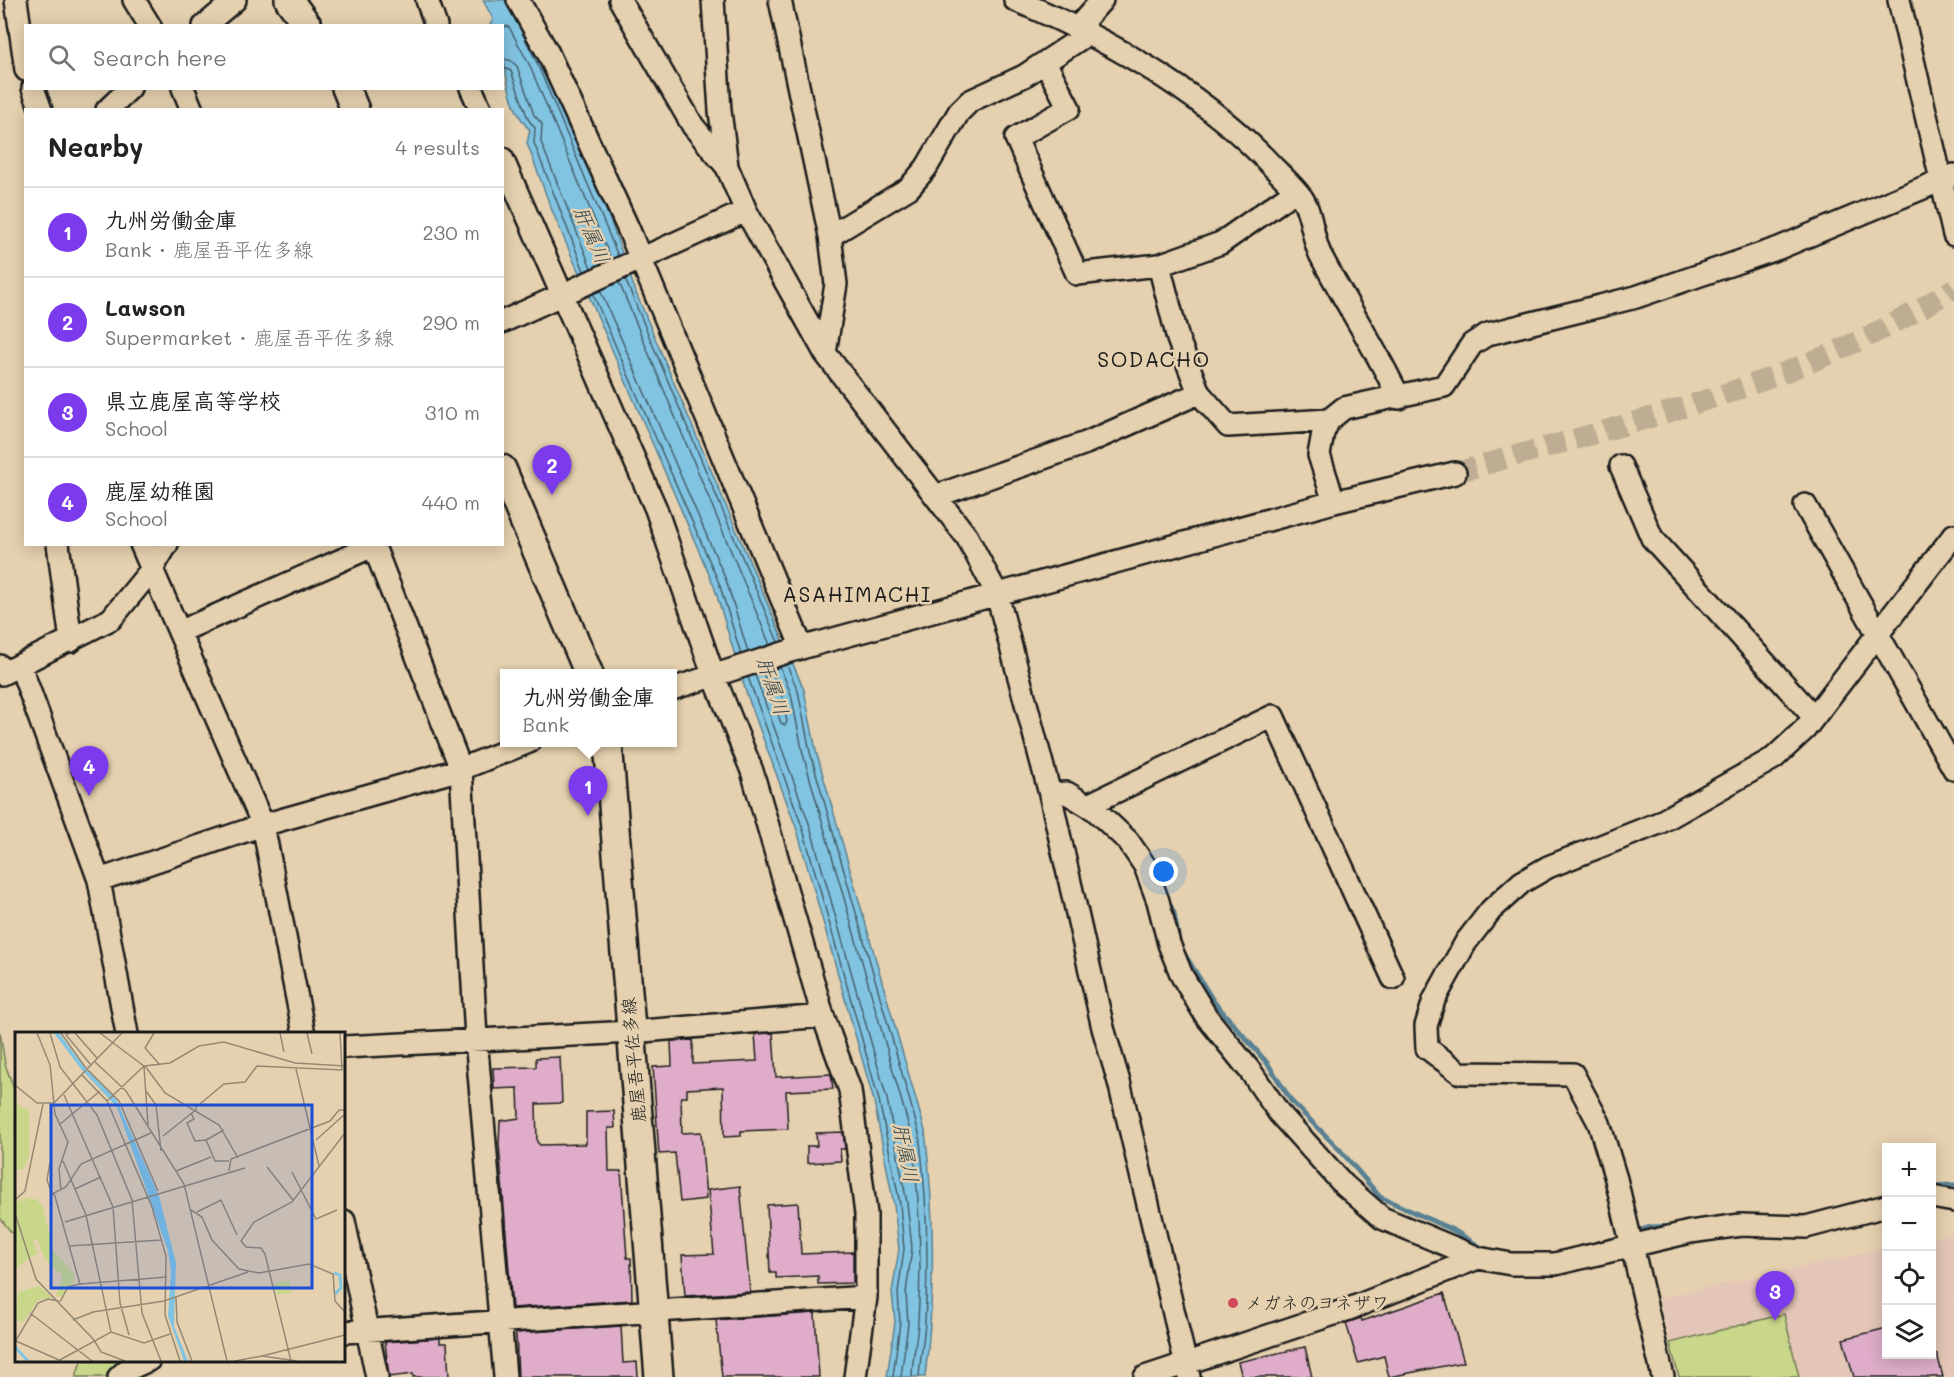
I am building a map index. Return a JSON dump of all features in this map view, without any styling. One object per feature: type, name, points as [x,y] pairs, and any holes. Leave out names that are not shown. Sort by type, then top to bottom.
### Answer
[{"type":"main road","points":[[289,0],[307,24]]},
{"type":"main road","points":[[347,90],[354,108]]},
{"type":"main road","points":[[504,474],[587,669]]},
{"type":"main road","name":"鹿屋吾平佐多線","points":[[608,747],[660,1377]]},
{"type":"street","points":[[16,0],[24,56]]},
{"type":"street","points":[[134,0],[149,24]]},
{"type":"street","points":[[206,24],[235,0]]},
{"type":"street","points":[[427,0],[435,24]]},
{"type":"street","points":[[518,0],[548,53],[638,262],[796,650]]},
{"type":"street","points":[[620,0],[693,126],[727,167]]},
{"type":"street","points":[[713,0],[720,111],[727,167],[746,211],[825,353],[967,537],[997,594],[1050,794],[1103,1028],[1119,1082],[1187,1371]]},
{"type":"street","points":[[780,0],[830,236],[836,284],[825,353]]},
{"type":"street","points":[[1016,0],[1083,30],[1137,61],[1226,123],[1257,150],[1303,199],[1319,251],[1345,301],[1379,355],[1399,398]]},
{"type":"street","points":[[830,236],[909,188],[926,168],[959,112],[970,101],[1024,76],[1044,63],[1083,30],[1102,0]]},
{"type":"street","points":[[1899,0],[1947,178],[1954,235]]},
{"type":"street","points":[[1044,63],[1070,108],[1016,138],[1077,274],[1159,265],[1221,243],[1295,191]]},
{"type":"street","points":[[34,90],[40,108]]},
{"type":"street","points":[[109,108],[128,90]]},
{"type":"street","points":[[184,90],[191,108]]},
{"type":"street","points":[[472,90],[480,108]]},
{"type":"street","points":[[504,162],[567,294],[656,509],[717,672],[752,771],[823,1016],[850,1090],[867,1214],[866,1297],[855,1377]]},
{"type":"street","points":[[1334,502],[1319,455],[1323,433],[1329,420],[1344,408],[1399,398],[1444,386],[1472,344],[1488,334],[1636,297],[1779,248],[1947,178]]},
{"type":"street","points":[[504,321],[746,211]]},
{"type":"street","points":[[1159,265],[1178,339],[1199,393],[1228,426],[1252,427],[1329,420]]},
{"type":"street","points":[[936,496],[1086,443],[1199,393]]},
{"type":"street","points":[[1621,466],[1653,538],[1814,717]]},
{"type":"street","points":[[677,687],[717,672],[997,594],[1334,502],[1455,473]]},
{"type":"street","points":[[1805,506],[1954,769]]},
{"type":"street","points":[[1663,1377],[1616,1179],[1599,1123],[1573,1074],[1460,1072],[1427,1048],[1426,1026],[1434,1000],[1466,942],[1491,910],[1522,882],[1548,867],[1659,823],[1774,758],[1814,717],[1954,535]]},
{"type":"street","points":[[58,546],[71,641]]},
{"type":"street","points":[[142,546],[263,825],[304,1032]]},
{"type":"street","points":[[128,1032],[99,880],[10,666],[71,641],[111,619],[152,569],[166,546]]},
{"type":"street","points":[[179,632],[371,546]]},
{"type":"street","points":[[373,546],[462,769],[476,1038],[505,1377]]},
{"type":"street","points":[[1088,806],[1273,716],[1393,978]]},
{"type":"street","points":[[99,880],[263,825],[462,769],[517,747]]},
{"type":"street","points":[[1050,794],[1067,793],[1088,806],[1128,841],[1145,866],[1158,901],[1169,944],[1182,976],[1206,1016],[1251,1072],[1279,1113],[1344,1185],[1382,1218],[1478,1258],[1511,1264],[1555,1264],[1690,1232],[1741,1225],[1806,1227],[1882,1207]]},
{"type":"street","points":[[345,1047],[476,1038],[631,1032],[823,1016]]},
{"type":"street","points":[[1936,1198],[1954,1201]]},
{"type":"street","points":[[345,1226],[377,1377]]},
{"type":"street","points":[[1145,1377],[1187,1371],[1478,1258]]},
{"type":"street","points":[[345,1332],[866,1297]]},
{"type":"street","points":[[119,1377],[127,1370],[145,1362]]},
{"type":"shaded area","points":[[1954,1233],[1954,1377],[1679,1377],[1659,1298],[1882,1249],[1882,1359],[1936,1359],[1936,1237]]},
{"type":"green space","points":[[0,1032],[5,1064],[15,1091],[15,1237],[0,1218]]},
{"type":"green space","points":[[1784,1314],[1799,1377],[1679,1377],[1670,1343]]},
{"type":"green space","points":[[80,1362],[118,1362],[106,1377],[76,1377]]},
{"type":"water","name":"肝属川","points":[[483,0],[511,0],[563,107],[609,218],[636,293],[804,690],[816,751],[925,1131],[931,1193],[932,1285],[925,1377],[887,1377],[895,1322],[892,1292],[899,1249],[894,1205],[874,1101],[797,830],[746,692],[714,586],[551,208],[527,143],[530,130],[516,108],[507,81],[504,59],[504,24],[490,24],[493,19]]},
{"type":"building","points":[[773,1033],[776,1077],[831,1074],[833,1089],[786,1091],[788,1129],[741,1131],[741,1136],[724,1137],[723,1087],[687,1089],[687,1097],[681,1097],[682,1133],[701,1132],[706,1199],[680,1202],[675,1153],[659,1154],[653,1067],[672,1066],[671,1041],[693,1040],[693,1064],[757,1061],[755,1034]]},
{"type":"building","points":[[560,1057],[562,1103],[536,1104],[537,1142],[540,1145],[586,1144],[586,1112],[614,1111],[615,1128],[608,1128],[609,1171],[621,1171],[627,1258],[631,1258],[632,1300],[512,1308],[499,1144],[500,1121],[519,1118],[518,1088],[494,1089],[493,1068],[536,1067],[536,1058]]},
{"type":"building","points":[[843,1132],[845,1149],[840,1149],[841,1161],[807,1163],[807,1146],[817,1146],[816,1133]]},
{"type":"building","points":[[740,1186],[750,1292],[685,1296],[682,1255],[714,1254],[708,1190]]},
{"type":"building","points":[[798,1203],[801,1254],[853,1252],[853,1283],[818,1284],[818,1276],[776,1278],[776,1273],[770,1273],[767,1205]]},
{"type":"building","points":[[1444,1293],[1464,1362],[1389,1377],[1384,1356],[1358,1363],[1346,1323],[1361,1318],[1362,1321]]},
{"type":"building","points":[[815,1313],[819,1377],[722,1377],[716,1320]]},
{"type":"building","points":[[621,1326],[623,1363],[637,1362],[638,1377],[518,1377],[516,1333]]},
{"type":"building","points":[[1882,1329],[1882,1359],[1936,1359],[1937,1354],[1943,1377],[1854,1377],[1843,1339]]},
{"type":"building","points":[[440,1338],[440,1343],[447,1343],[449,1377],[413,1377],[413,1374],[389,1377],[385,1342]]},
{"type":"building","points":[[1305,1347],[1312,1377],[1242,1377],[1238,1362]]},
{"type":"waterway","points":[[1167,899],[1174,913],[1179,942]]},
{"type":"waterway","points":[[1182,950],[1214,1002],[1268,1064],[1292,1102],[1340,1150],[1380,1197],[1455,1231],[1487,1251]]},
{"type":"waterway","points":[[1936,1186],[1954,1185]]},
{"type":"waterway","points":[[1635,1232],[1651,1227],[1676,1226]]},
{"type":"tunnel","points":[[1455,473],[1648,418],[1776,376],[1838,351],[1897,322],[1954,288]]},
{"type":"place","name":"Lawson","points":[[552,495]]},
{"type":"place","name":"鹿屋幼稚園","points":[[89,796]]},
{"type":"place","name":"九州労働金庫","points":[[588,816]]},
{"type":"place","name":"メガネのヨネザワ","points":[[1233,1303]]},
{"type":"place","name":"県立鹿屋高等学校","points":[[1775,1321]]},
{"type":"district","name":"SODACHO","points":[[1154,360]]},
{"type":"district","name":"ASAHIMACHI","points":[[857,595]]}]
